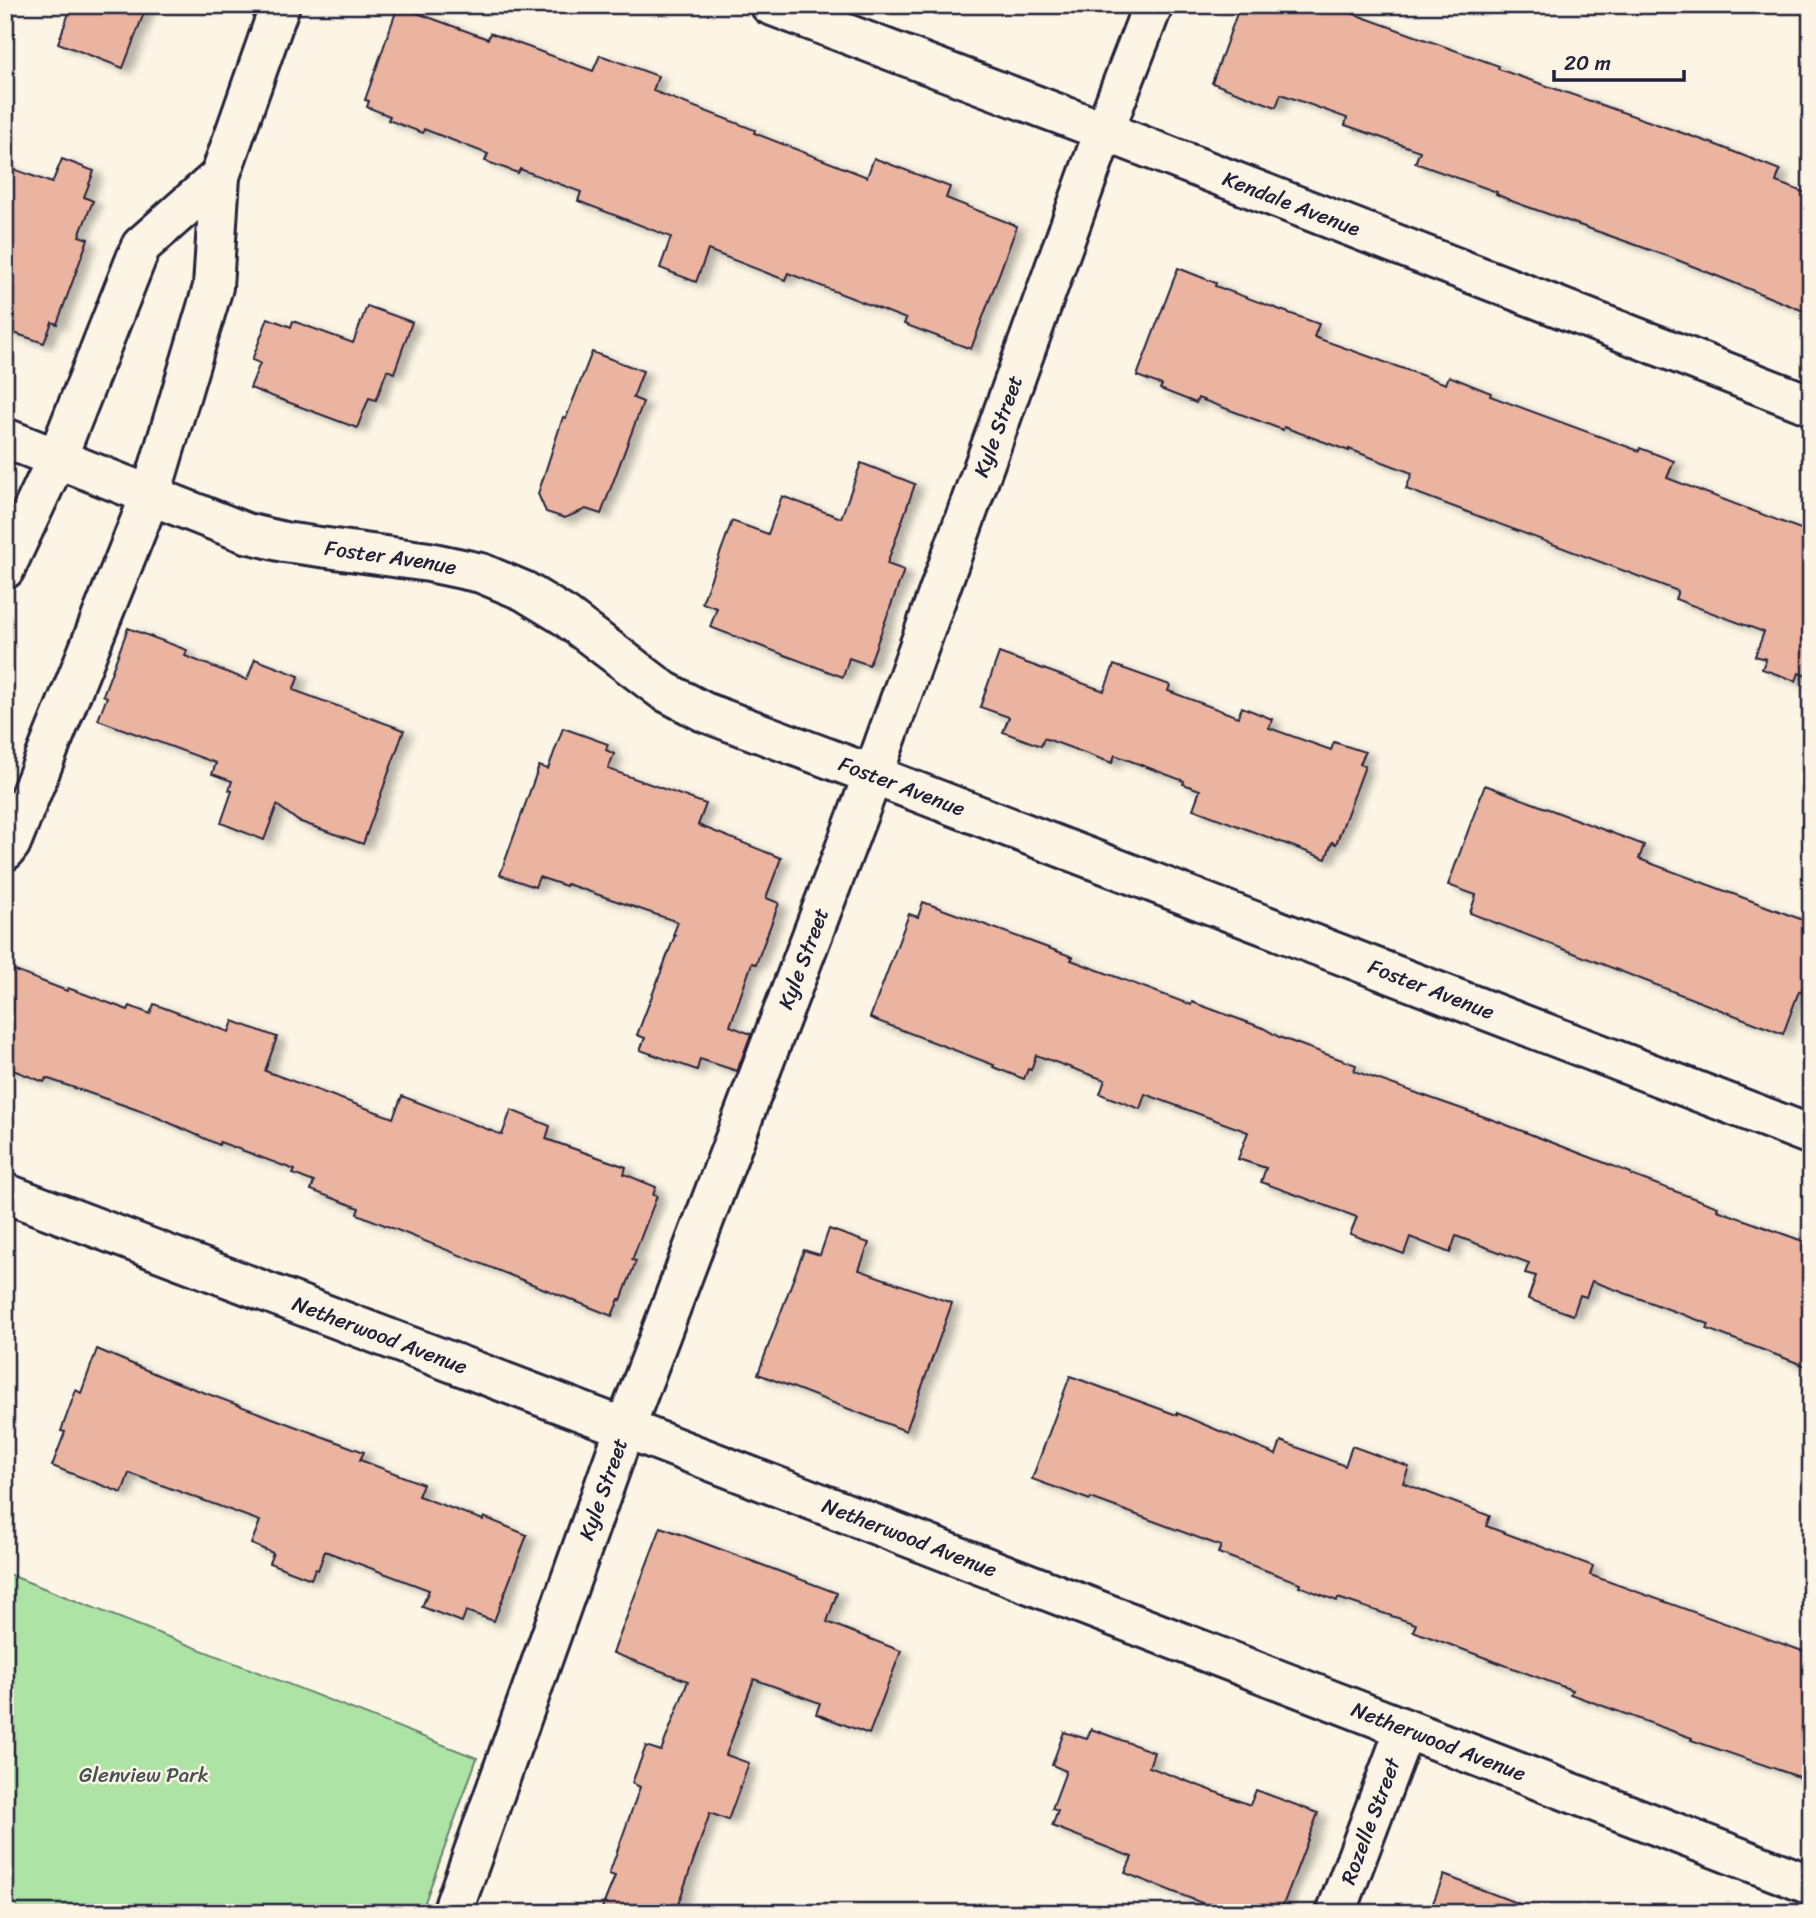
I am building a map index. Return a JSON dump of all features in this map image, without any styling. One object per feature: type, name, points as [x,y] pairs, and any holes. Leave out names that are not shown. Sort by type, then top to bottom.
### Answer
[{"type":"street","points":[[5,851],[11,843],[151,494],[212,287],[220,176],[280,5]]},
{"type":"street","name":"Kendale Avenue","points":[[770,5],[1104,131],[1811,405]]},
{"type":"street","name":"Kyle Street","points":[[452,1913],[625,1429],[873,775],[1104,131],[1153,5]]},
{"type":"street","points":[[5,569],[57,458],[141,246],[220,176]]},
{"type":"street","name":"Foster Avenue","points":[[5,438],[246,533],[284,542],[429,562],[481,573],[524,591],[565,616],[664,691],[705,712],[1811,1135]]},
{"type":"street","name":"Netherwood Avenue","points":[[5,1194],[1811,1885]]},
{"type":"street","name":"Rozelle Street","points":[[1336,1913],[1405,1729]]},
{"type":"green space","name":"Glenview Park","points":[[5,1573],[477,1758],[421,1913],[5,1913]]},
{"type":"building","points":[[72,5],[147,5],[123,68],[58,43]]},
{"type":"building","points":[[1240,5],[1329,5],[1780,170],[1776,182],[1811,195],[1811,314],[1670,257],[1514,202],[1496,194],[1497,192],[1415,163],[1420,151],[1345,125],[1347,118],[1281,94],[1276,107],[1212,83]]},
{"type":"building","points":[[398,6],[488,39],[490,33],[593,71],[600,55],[658,76],[653,91],[755,130],[754,133],[867,177],[874,158],[950,187],[946,198],[1017,226],[971,349],[904,324],[906,319],[788,273],[785,280],[708,250],[696,282],[660,268],[671,237],[578,201],[581,192],[520,169],[518,173],[485,161],[488,154],[424,129],[423,133],[388,120],[390,116],[367,107],[369,101],[365,100]]},
{"type":"building","points":[[62,159],[94,171],[84,197],[93,201],[79,236],[88,239],[57,324],[52,322],[44,343],[5,330],[5,166],[52,183]]},
{"type":"building","points":[[1178,268],[1216,283],[1215,286],[1319,324],[1314,337],[1446,384],[1449,376],[1491,393],[1490,396],[1639,451],[1640,448],[1674,461],[1667,478],[1811,533],[1811,678],[1799,673],[1796,681],[1762,669],[1766,659],[1755,656],[1764,632],[1675,599],[1678,591],[1406,489],[1412,473],[1198,398],[1196,403],[1160,389],[1162,385],[1137,376]]},
{"type":"building","points":[[367,306],[412,322],[394,373],[387,370],[376,400],[369,398],[357,428],[250,388],[260,363],[252,360],[268,318],[291,327],[293,321],[353,343]]},
{"type":"building","points":[[592,352],[643,371],[633,398],[643,402],[601,514],[586,509],[565,518],[546,512],[538,494],[563,417],[566,418]]},
{"type":"building","points":[[861,463],[915,484],[887,564],[904,570],[869,665],[849,658],[843,677],[710,627],[717,608],[702,603],[732,521],[768,534],[782,496],[841,518]]},
{"type":"building","points":[[128,628],[187,650],[185,656],[247,680],[255,659],[299,676],[293,690],[404,730],[363,844],[298,821],[277,805],[264,840],[221,823],[232,791],[229,790],[232,781],[212,774],[216,763],[98,720],[107,697],[103,695]]},
{"type":"building","points":[[999,653],[1104,691],[1114,665],[1170,685],[1168,691],[1238,717],[1242,707],[1272,719],[1269,728],[1331,750],[1334,742],[1365,752],[1360,764],[1365,766],[1336,844],[1332,842],[1326,859],[1193,809],[1200,790],[1183,784],[1184,781],[1115,755],[1112,763],[1044,738],[1041,746],[1003,732],[1009,717],[980,707]]},
{"type":"building","points":[[563,728],[608,744],[606,750],[614,754],[608,769],[706,804],[698,825],[781,858],[766,898],[779,903],[756,964],[752,963],[730,1026],[751,1034],[737,1071],[700,1059],[697,1070],[640,1050],[645,1038],[637,1035],[678,922],[567,884],[566,886],[539,877],[535,887],[500,875],[539,766],[548,769]]},
{"type":"building","points":[[1485,785],[1644,845],[1639,859],[1811,923],[1811,966],[1783,1034],[1470,913],[1476,895],[1448,885]]},
{"type":"building","points":[[923,902],[1073,957],[1071,960],[1191,1005],[1192,1002],[1263,1028],[1279,1037],[1356,1065],[1354,1071],[1499,1122],[1718,1207],[1717,1210],[1811,1244],[1811,1368],[1707,1329],[1709,1324],[1592,1281],[1586,1297],[1580,1295],[1573,1315],[1528,1299],[1536,1276],[1525,1273],[1529,1263],[1456,1236],[1450,1253],[1410,1237],[1404,1254],[1350,1234],[1357,1217],[1261,1182],[1266,1168],[1238,1159],[1248,1132],[1145,1094],[1140,1109],[1100,1094],[1105,1080],[1036,1055],[1031,1070],[1028,1069],[1024,1079],[870,1018],[909,914],[918,917]]},
{"type":"building","points":[[5,967],[67,991],[68,988],[128,1010],[130,1006],[150,1014],[154,1004],[229,1032],[233,1021],[277,1037],[265,1071],[393,1118],[402,1096],[502,1135],[511,1110],[550,1126],[546,1139],[626,1167],[624,1174],[656,1187],[653,1195],[657,1196],[632,1260],[636,1261],[621,1300],[619,1299],[612,1316],[357,1214],[359,1208],[311,1190],[314,1182],[293,1174],[295,1170],[220,1142],[219,1145],[152,1115],[46,1078],[44,1082],[5,1067]]},
{"type":"building","points":[[829,1229],[869,1243],[859,1270],[952,1303],[906,1431],[758,1374],[804,1250],[820,1255]]},
{"type":"building","points":[[97,1349],[165,1378],[364,1452],[360,1460],[423,1484],[418,1496],[483,1520],[484,1517],[527,1535],[494,1621],[466,1611],[462,1622],[422,1607],[429,1590],[325,1551],[318,1570],[315,1569],[311,1579],[269,1563],[273,1553],[251,1544],[260,1521],[129,1473],[122,1493],[52,1466],[65,1432],[61,1431],[76,1390],[81,1393]]},
{"type":"building","points":[[1070,1376],[1177,1413],[1276,1455],[1281,1441],[1345,1466],[1352,1446],[1409,1467],[1403,1483],[1490,1516],[1486,1526],[1593,1566],[1590,1575],[1811,1654],[1811,1781],[1691,1740],[1692,1738],[1570,1694],[1572,1690],[1413,1631],[1416,1624],[1338,1598],[1337,1601],[1299,1586],[1300,1583],[1218,1553],[1221,1546],[1032,1479]]},
{"type":"building","points":[[661,1527],[837,1593],[827,1622],[901,1651],[869,1734],[816,1714],[820,1703],[754,1679],[726,1755],[749,1763],[728,1820],[710,1813],[675,1913],[600,1913],[615,1876],[609,1874],[640,1787],[632,1783],[646,1746],[661,1751],[688,1681],[613,1653]]},
{"type":"building","points":[[1091,1729],[1154,1752],[1149,1767],[1250,1805],[1256,1790],[1318,1813],[1280,1913],[1208,1913],[1210,1906],[1125,1873],[1132,1857],[1052,1826],[1058,1811],[1052,1809],[1066,1771],[1052,1765],[1064,1732],[1087,1739]]},
{"type":"building","points":[[1444,1875],[1535,1910],[1534,1913],[1429,1913]]}]
